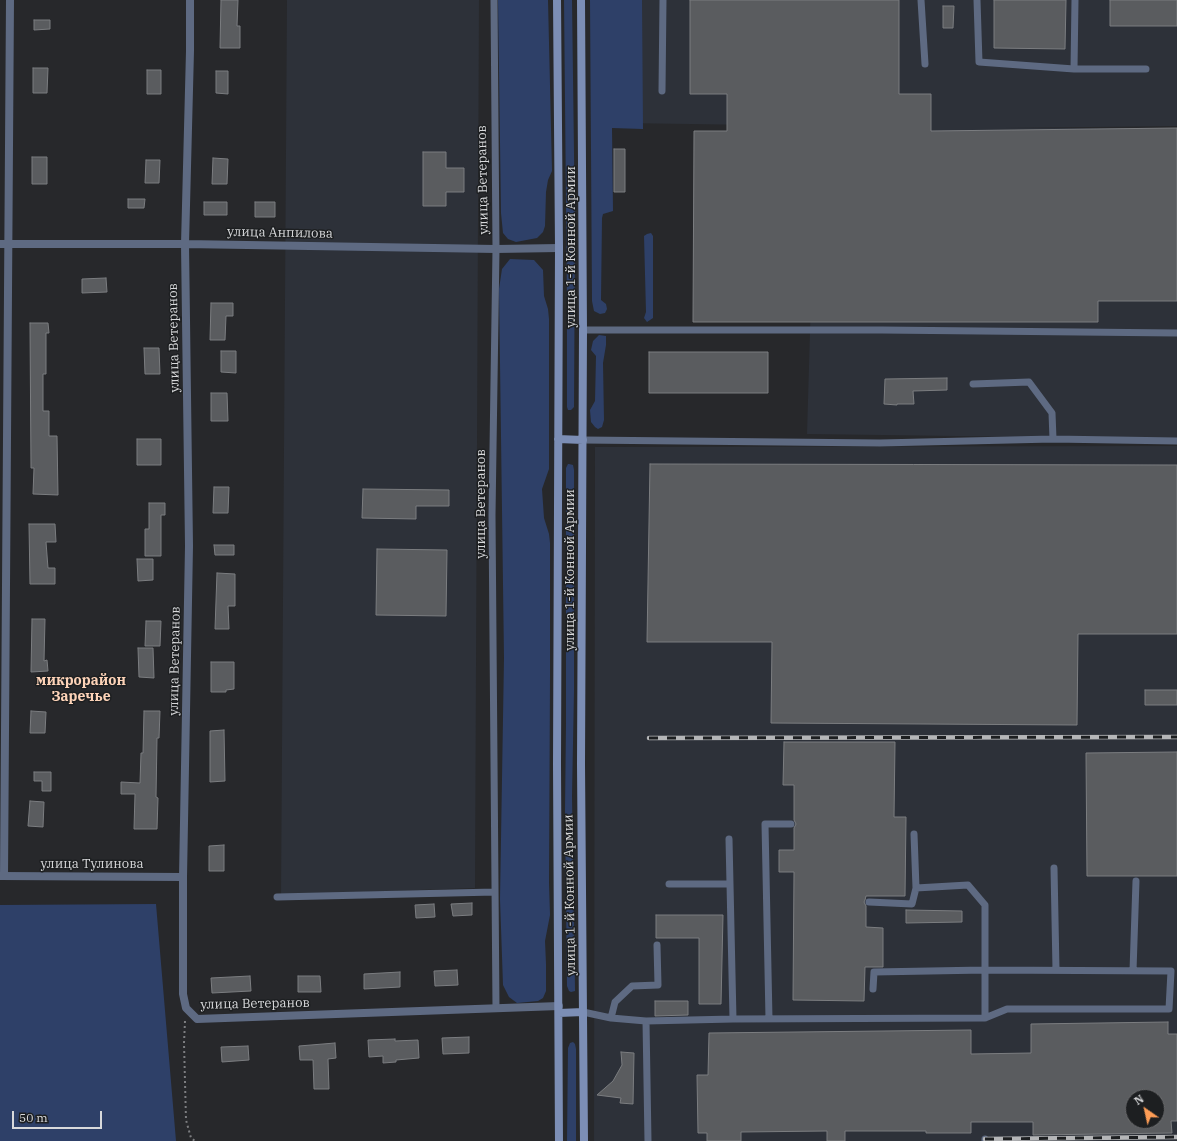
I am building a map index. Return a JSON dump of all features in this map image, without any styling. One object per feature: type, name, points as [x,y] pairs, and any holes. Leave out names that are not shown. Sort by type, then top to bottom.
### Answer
[{"type":"main road","name":"улица 1-й Конной Армии","points":[[556,0],[559,248],[557,772],[559,1141]]},
{"type":"main road","name":"улица 1-й Конной Армии","points":[[581,0],[583,330],[581,764],[584,1141]]},
{"type":"main road","points":[[558,439],[583,440]]},
{"type":"main road","points":[[559,1010],[583,1012]]},
{"type":"street","points":[[2,876],[9,244],[10,0]]},
{"type":"street","name":"улица Ветеранов","points":[[190,0],[185,244],[189,546],[183,994],[186,1008],[198,1019],[496,1008],[559,1010]]},
{"type":"street","name":"улица Анпилова","points":[[0,244],[185,244],[496,249],[559,248]]},
{"type":"street","name":"улица Тулинова","points":[[2,876],[184,877]]},
{"type":"lane","name":"улица Ветеранов","points":[[494,0],[496,249],[492,515],[496,1008]]},
{"type":"lane","points":[[662,90],[663,0]]},
{"type":"lane","points":[[921,0],[925,64]]},
{"type":"lane","points":[[977,0],[979,62],[1074,69],[1146,69]]},
{"type":"lane","points":[[1074,69],[1075,0]]},
{"type":"lane","points":[[583,330],[882,330],[1177,333]]},
{"type":"lane","points":[[973,384],[1029,382],[1052,413],[1053,439]]},
{"type":"lane","points":[[583,440],[880,443],[1053,439],[1177,441]]},
{"type":"lane","points":[[769,1019],[765,824],[791,824]]},
{"type":"lane","points":[[869,902],[912,904],[916,888],[914,834]]},
{"type":"lane","points":[[729,839],[733,1019]]},
{"type":"lane","points":[[1054,868],[1056,970]]},
{"type":"lane","points":[[1133,971],[1136,881]]},
{"type":"lane","points":[[669,884],[730,884]]},
{"type":"lane","points":[[916,888],[968,885],[985,905],[985,1018]]},
{"type":"lane","points":[[277,898],[495,892]]},
{"type":"lane","points":[[611,1018],[615,1002],[632,986],[658,985],[657,945]]},
{"type":"lane","points":[[583,1012],[611,1018],[646,1021],[733,1019],[985,1018],[1007,1009],[1169,1009],[1171,971],[985,970],[874,972],[874,989]]},
{"type":"lane","points":[[646,1021],[648,1141]]},
{"type":"path","points":[[186,1008],[184,1043],[186,1120],[191,1138],[195,1141]]},
{"type":"path","points":[[187,1141],[191,1138]]},
{"type":"shaded area","points":[[287,0],[479,0],[475,888],[281,895]]},
{"type":"shaded area","points":[[498,0],[548,0],[552,171],[548,180],[546,192],[545,226],[543,232],[537,238],[516,242],[508,239],[503,233],[501,213]]},
{"type":"shaded area","points":[[564,0],[572,0],[575,230],[574,407],[571,410],[568,410],[567,407]]},
{"type":"shaded area","points":[[590,0],[642,0],[643,129],[612,128],[613,211],[603,214],[602,218],[601,300],[606,304],[607,309],[605,313],[600,314],[594,311],[592,301]]},
{"type":"shaded area","points":[[620,0],[1177,0],[1177,126],[1006,128],[1177,128],[1177,439],[807,434],[816,127],[894,127],[621,123]]},
{"type":"shaded area","points":[[651,233],[653,236],[653,318],[647,322],[644,318],[646,312],[644,236]]},
{"type":"shaded area","points":[[510,259],[534,260],[543,270],[544,296],[549,319],[549,469],[542,489],[544,518],[550,543],[550,915],[545,941],[546,991],[543,998],[538,1001],[517,1003],[509,997],[503,985],[500,899],[504,658],[499,289],[502,269]]},
{"type":"shaded area","points":[[599,335],[606,336],[606,345],[603,363],[604,420],[602,427],[598,429],[591,422],[590,410],[595,401],[596,356],[591,350],[593,341]]},
{"type":"shaded area","points":[[1177,446],[1177,1141],[594,1141],[595,447]]},
{"type":"shaded area","points":[[568,464],[573,465],[574,470],[574,690],[572,796],[575,991],[571,992],[567,986],[565,811],[566,468]]},
{"type":"shaded area","points":[[156,904],[176,1141],[0,1141],[0,905]]},
{"type":"shaded area","points":[[573,1042],[576,1049],[576,1141],[567,1141],[568,1048],[570,1043]]},
{"type":"building","points":[[221,0],[238,0],[237,26],[240,26],[240,48],[220,48]]},
{"type":"building","points":[[690,0],[899,0],[899,94],[931,94],[931,131],[1177,128],[1177,301],[1098,301],[1098,322],[693,322],[694,131],[727,131],[727,94],[690,94]]},
{"type":"building","points":[[994,0],[1066,0],[1065,49],[994,48]]},
{"type":"building","points":[[1110,0],[1177,0],[1177,26],[1110,26]]},
{"type":"building","points":[[943,6],[954,6],[953,28],[943,28]]},
{"type":"building","points":[[34,20],[50,20],[50,29],[34,30]]},
{"type":"building","points":[[33,68],[48,68],[47,93],[33,93]]},
{"type":"building","points":[[147,70],[161,70],[161,94],[147,94]]},
{"type":"building","points":[[216,71],[228,71],[228,94],[216,93]]},
{"type":"building","points":[[614,149],[625,149],[625,192],[614,192]]},
{"type":"building","points":[[423,152],[446,152],[446,168],[464,168],[464,192],[446,192],[446,206],[423,206]]},
{"type":"building","points":[[32,157],[47,157],[47,184],[32,184]]},
{"type":"building","points":[[213,158],[228,159],[227,184],[212,184]]},
{"type":"building","points":[[146,160],[160,160],[159,183],[145,183]]},
{"type":"building","points":[[128,199],[145,199],[144,208],[128,208]]},
{"type":"building","points":[[204,202],[227,202],[227,215],[204,215]]},
{"type":"building","points":[[255,202],[275,202],[275,217],[255,217]]},
{"type":"building","points":[[106,278],[107,292],[82,293],[82,279]]},
{"type":"building","points":[[211,303],[233,303],[233,316],[226,316],[225,340],[210,340]]},
{"type":"building","points":[[30,323],[48,323],[49,333],[46,333],[46,374],[43,374],[43,411],[49,411],[49,436],[57,436],[58,495],[33,494],[34,468],[31,468]]},
{"type":"building","points":[[144,348],[159,348],[160,374],[145,374]]},
{"type":"building","points":[[221,351],[236,351],[236,373],[221,372]]},
{"type":"building","points":[[649,352],[768,352],[768,393],[649,393]]},
{"type":"building","points":[[947,378],[947,390],[913,391],[914,404],[884,404],[885,379]]},
{"type":"building","points":[[211,393],[227,393],[228,421],[211,421]]},
{"type":"building","points":[[137,439],[161,439],[161,465],[137,465]]},
{"type":"building","points":[[650,464],[1177,465],[1177,634],[1078,634],[1077,725],[771,723],[772,642],[647,642]]},
{"type":"building","points":[[214,487],[229,487],[228,513],[213,513]]},
{"type":"building","points":[[363,489],[449,490],[449,506],[416,506],[416,519],[362,518]]},
{"type":"building","points":[[149,503],[165,503],[165,515],[161,515],[161,556],[145,556],[145,529],[149,529]]},
{"type":"building","points":[[29,524],[55,524],[56,542],[46,542],[48,568],[55,568],[55,584],[30,584]]},
{"type":"building","points":[[214,545],[234,545],[234,555],[215,555]]},
{"type":"building","points":[[377,549],[447,550],[446,616],[376,615]]},
{"type":"building","points":[[137,559],[153,559],[153,580],[138,581]]},
{"type":"building","points":[[217,573],[235,574],[235,606],[228,606],[229,629],[215,629]]},
{"type":"building","points":[[32,619],[45,619],[44,661],[47,660],[48,671],[31,672]]},
{"type":"building","points":[[146,621],[161,621],[160,646],[145,646]]},
{"type":"building","points":[[138,648],[153,648],[154,678],[139,677]]},
{"type":"building","points":[[211,662],[234,662],[234,689],[226,690],[226,692],[211,692]]},
{"type":"building","points":[[1145,690],[1177,690],[1177,705],[1145,705]]},
{"type":"building","points":[[31,711],[46,712],[45,733],[30,733]]},
{"type":"building","points":[[144,711],[160,711],[159,738],[157,738],[157,829],[134,829],[135,794],[121,794],[121,782],[140,783],[141,753],[143,753]]},
{"type":"building","points":[[224,730],[225,781],[210,782],[210,731]]},
{"type":"building","points":[[784,742],[895,742],[894,817],[906,817],[905,896],[866,896],[864,902],[866,906],[866,927],[883,928],[883,967],[865,967],[864,1001],[793,1000],[794,872],[779,872],[779,850],[794,850],[794,828],[796,824],[794,820],[794,785],[783,785]]},
{"type":"building","points":[[1177,752],[1177,876],[1087,876],[1086,753]]},
{"type":"building","points":[[34,772],[51,772],[51,791],[42,791],[42,781],[34,781]]},
{"type":"building","points":[[30,801],[44,802],[43,827],[28,826]]},
{"type":"building","points":[[224,845],[224,871],[209,871],[209,846]]},
{"type":"building","points":[[472,903],[472,915],[453,916],[451,904]]},
{"type":"building","points":[[434,904],[435,917],[416,918],[415,905]]},
{"type":"building","points":[[906,910],[962,911],[962,922],[906,923]]},
{"type":"building","points":[[656,915],[723,915],[721,1004],[699,1004],[699,938],[656,938]]},
{"type":"building","points":[[457,970],[458,985],[435,986],[434,971]]},
{"type":"building","points":[[400,972],[400,987],[364,989],[364,974]]},
{"type":"building","points":[[250,976],[251,991],[212,993],[211,978]]},
{"type":"building","points":[[298,976],[320,976],[321,992],[298,992]]},
{"type":"building","points":[[655,1001],[688,1001],[688,1015],[655,1016]]},
{"type":"building","points":[[1168,1022],[1168,1034],[1177,1034],[1177,1121],[1171,1121],[1172,1133],[1033,1135],[1033,1122],[971,1122],[971,1133],[926,1133],[926,1131],[845,1131],[845,1141],[827,1141],[827,1131],[741,1132],[741,1141],[707,1141],[707,1133],[698,1133],[697,1075],[708,1075],[709,1033],[971,1030],[971,1054],[1031,1053],[1031,1024]]},
{"type":"building","points":[[469,1037],[469,1053],[443,1054],[442,1038]]},
{"type":"building","points":[[395,1039],[395,1041],[418,1040],[419,1058],[383,1063],[383,1056],[369,1057],[368,1040]]},
{"type":"building","points":[[335,1043],[336,1058],[328,1059],[329,1089],[314,1089],[313,1060],[300,1060],[299,1046]]},
{"type":"building","points":[[248,1046],[249,1060],[222,1062],[221,1047]]},
{"type":"building","points":[[621,1052],[634,1053],[633,1104],[620,1103],[621,1098],[597,1095],[613,1081],[622,1065]]},
{"type":"railway","points":[[649,738],[1177,737]]},
{"type":"railway","points":[[985,1139],[1177,1137]]},
{"type":"district","name":"микрорайон Заречье","points":[[81,690]]}]
